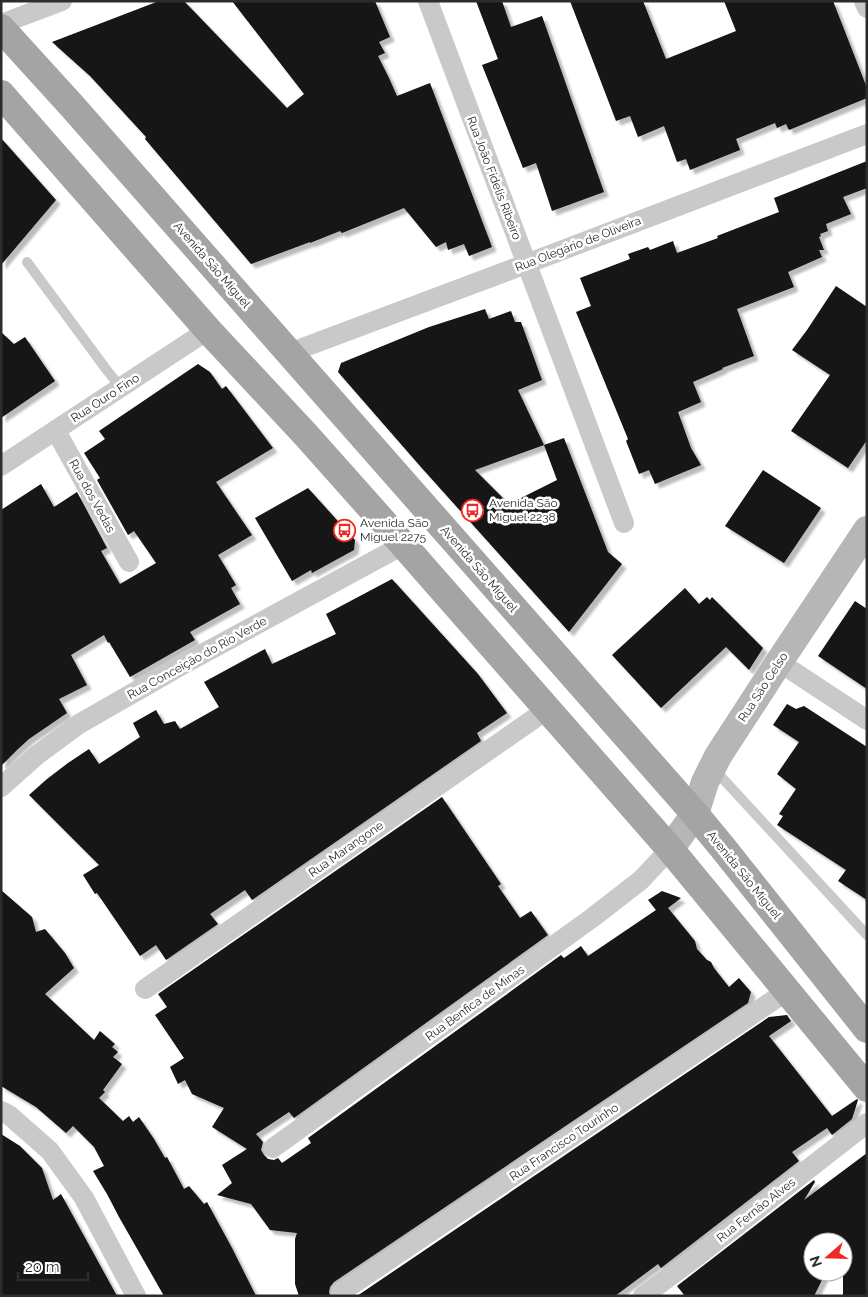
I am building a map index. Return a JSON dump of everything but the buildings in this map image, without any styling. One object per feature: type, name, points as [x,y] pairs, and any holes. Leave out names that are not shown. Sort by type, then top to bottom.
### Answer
[{"type":"main road","name":"Avenida São Miguel","points":[[1,26],[694,814],[867,1029]]},
{"type":"main road","points":[[1,94],[208,330],[305,434],[670,849],[867,1088]]},
{"type":"street","points":[[1,26],[62,1]]},
{"type":"street","name":"Rua João Fidelis Ribeiro","points":[[428,1],[624,523]]},
{"type":"street","points":[[864,1],[867,8]]},
{"type":"street","name":"Rua Olegário de Oliveira","points":[[289,353],[867,134]]},
{"type":"street","name":"Rua Ouro Fino","points":[[1,466],[208,330]]},
{"type":"street","name":"Rua dos Vedas","points":[[56,431],[128,562]]},
{"type":"street","name":"Rua São Celso","points":[[670,849],[694,814],[705,782],[718,756],[867,530]]},
{"type":"street","name":"Rua Conceição do Rio Verde","points":[[1,787],[37,755],[79,724],[182,665],[403,545]]},
{"type":"street","points":[[779,662],[867,720]]},
{"type":"street","name":"Rua Marangone","points":[[145,989],[548,709]]},
{"type":"street","name":"Rua Benfica de Minas","points":[[273,1148],[592,918],[641,880],[670,849]]},
{"type":"street","name":"Rua Francisco Tourinho","points":[[341,1292],[788,991]]},
{"type":"street","points":[[1,1111],[9,1115],[50,1151],[84,1198],[136,1296]]},
{"type":"street","name":"Rua Fernão Alves","points":[[643,1296],[696,1257],[867,1123]]},
{"type":"lane","points":[[27,262],[121,388]]},
{"type":"lane","points":[[713,768],[867,935]]},
{"type":"place","name":"Avenida São Miguel 2238","points":[[473,510]]},
{"type":"place","name":"Avenida São Miguel 2275","points":[[344,530]]}]
